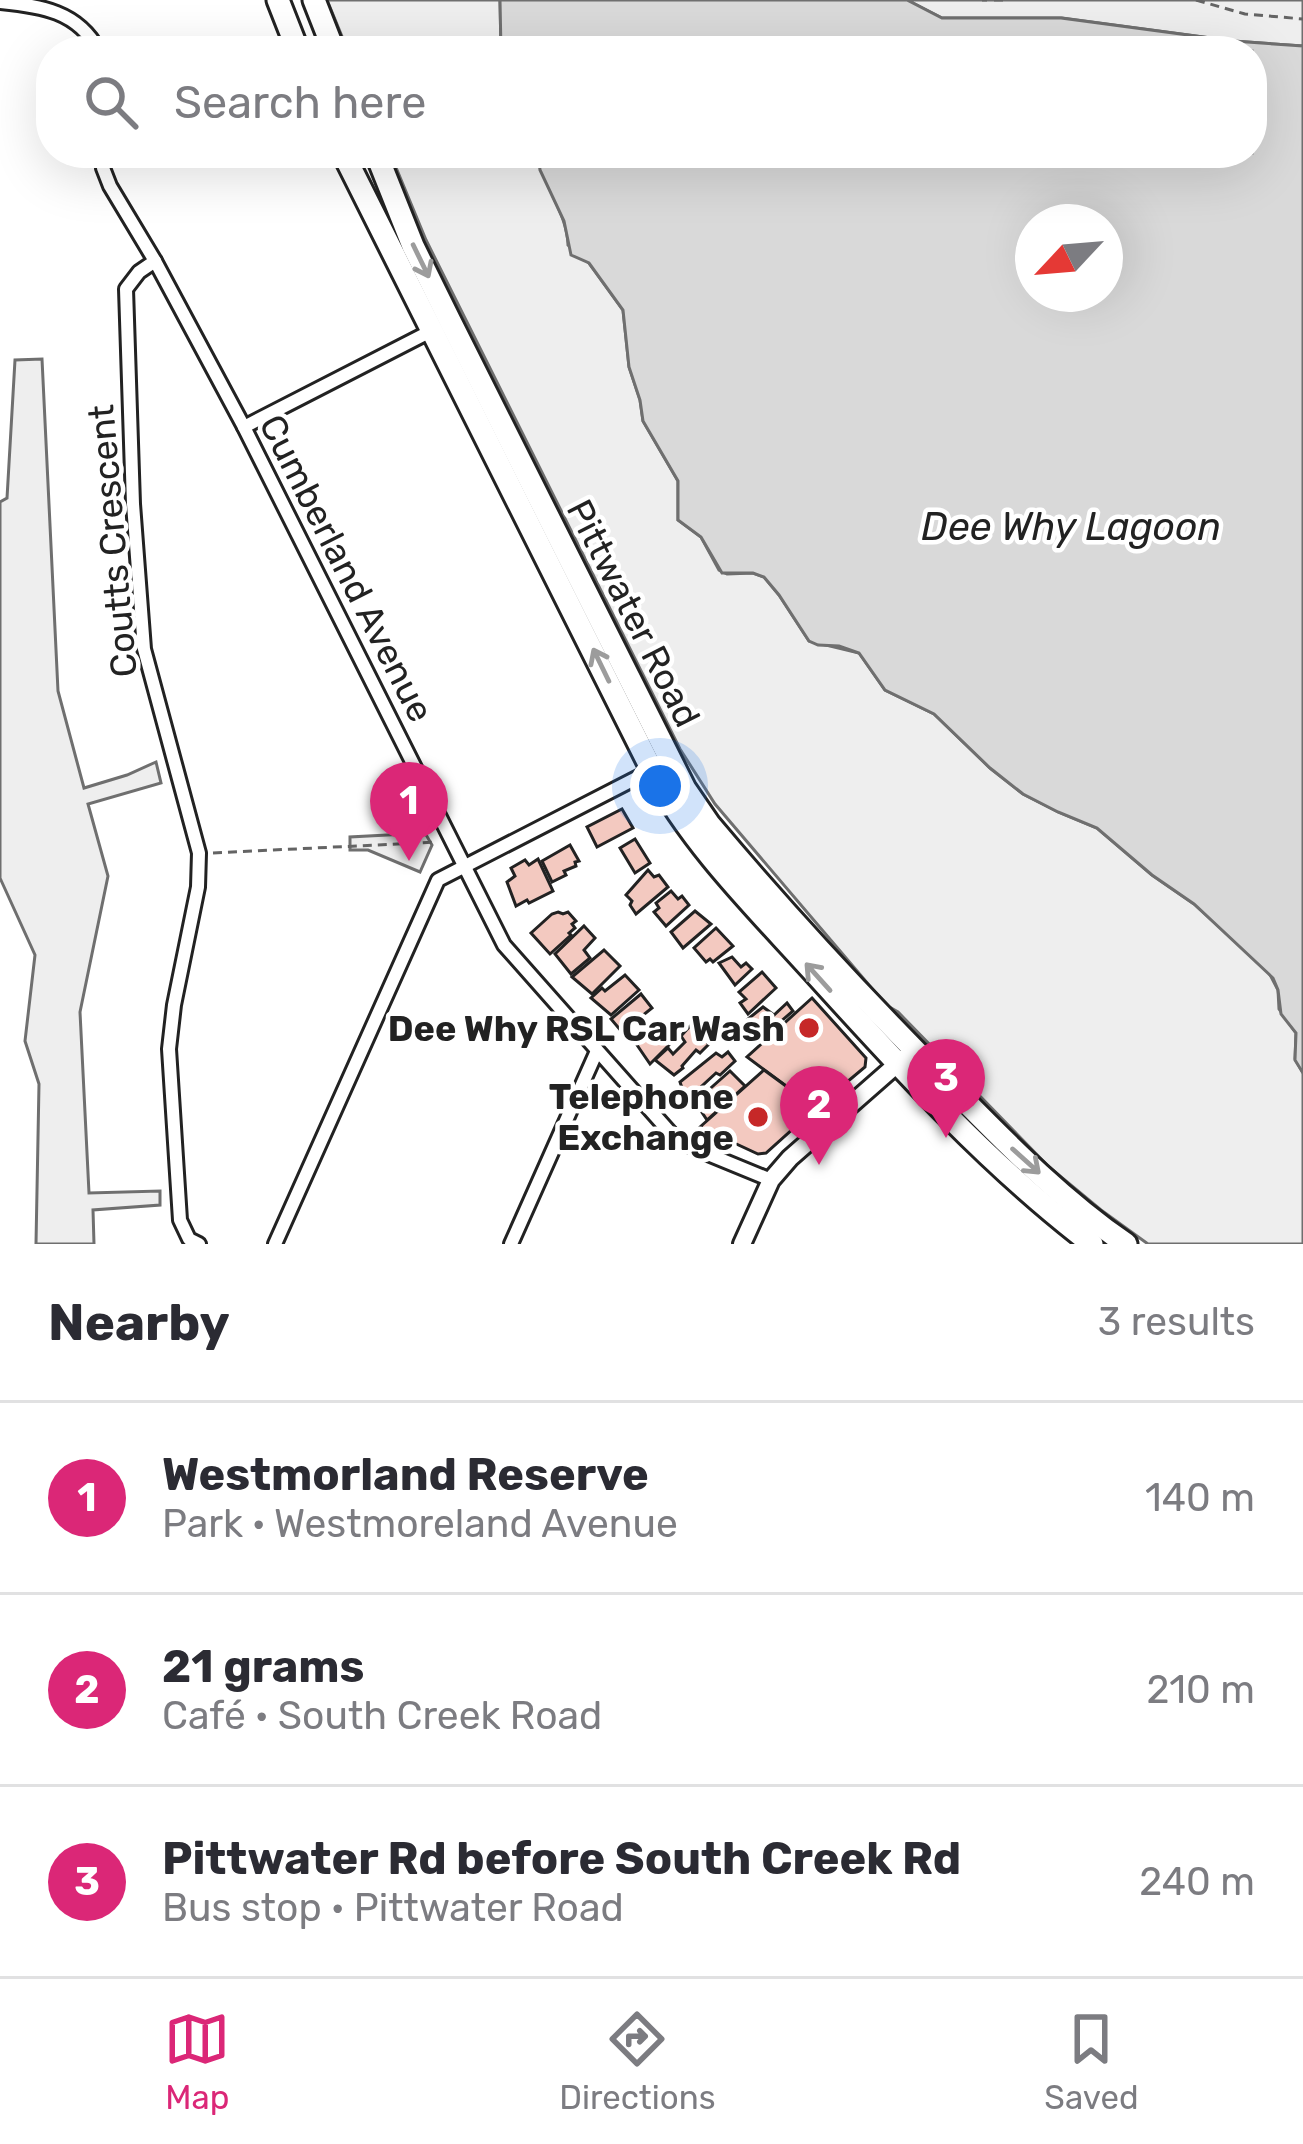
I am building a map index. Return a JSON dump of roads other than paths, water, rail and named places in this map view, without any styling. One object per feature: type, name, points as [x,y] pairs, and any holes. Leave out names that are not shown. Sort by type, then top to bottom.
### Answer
[{"type":"highway","points":[[278,0],[292,36]]},
{"type":"highway","points":[[314,0],[328,36]]},
{"type":"highway","name":"Pittwater Road","points":[[351,168],[709,824],[905,1057],[1093,1221],[1126,1244]]},
{"type":"highway","name":"Pittwater Road","points":[[382,168],[441,326],[652,770],[684,824],[1032,1195],[1092,1244]]},
{"type":"main road","points":[[743,1244],[771,1180],[790,1158],[905,1057]]},
{"type":"street","points":[[0,2],[63,14],[89,36]]},
{"type":"street","name":"Cumberland Avenue","points":[[103,168],[244,428],[504,945],[675,1138],[771,1180]]},
{"type":"street","name":"Coutts Crescent","points":[[155,261],[126,289],[133,504],[144,650],[199,854],[198,887],[169,1049],[180,1220],[189,1239],[199,1244]]},
{"type":"street","points":[[244,428],[441,326]]},
{"type":"street","points":[[274,1244],[438,880],[652,770]]},
{"type":"street","points":[[511,1244],[597,1051]]},
{"type":"water","name":"Dee Why Lagoon","points":[[500,0],[907,0],[942,18],[1061,18],[1196,36],[501,36]]},
{"type":"water","name":"Dee Why Lagoon","points":[[1267,43],[1303,46],[1303,1073],[1295,1060],[1296,1033],[1281,1014],[1273,978],[1194,904],[1097,828],[1023,794],[934,714],[885,690],[859,653],[809,641],[764,577],[722,573],[701,537],[678,520],[678,481],[643,421],[629,367],[623,310],[589,263],[571,255],[564,221],[540,168],[1267,168]]},
{"type":"place","name":"Westmorland Reserve","points":[[409,861]]},
{"type":"place","name":"Dee Why RSL Car Wash","points":[[809,1028]]},
{"type":"place","name":"Telephone Exchange","points":[[758,1117]]},
{"type":"place","name":"Pittwater Rd before South Creek Rd","points":[[946,1138]]},
{"type":"place","name":"21 grams","points":[[819,1165]]}]
